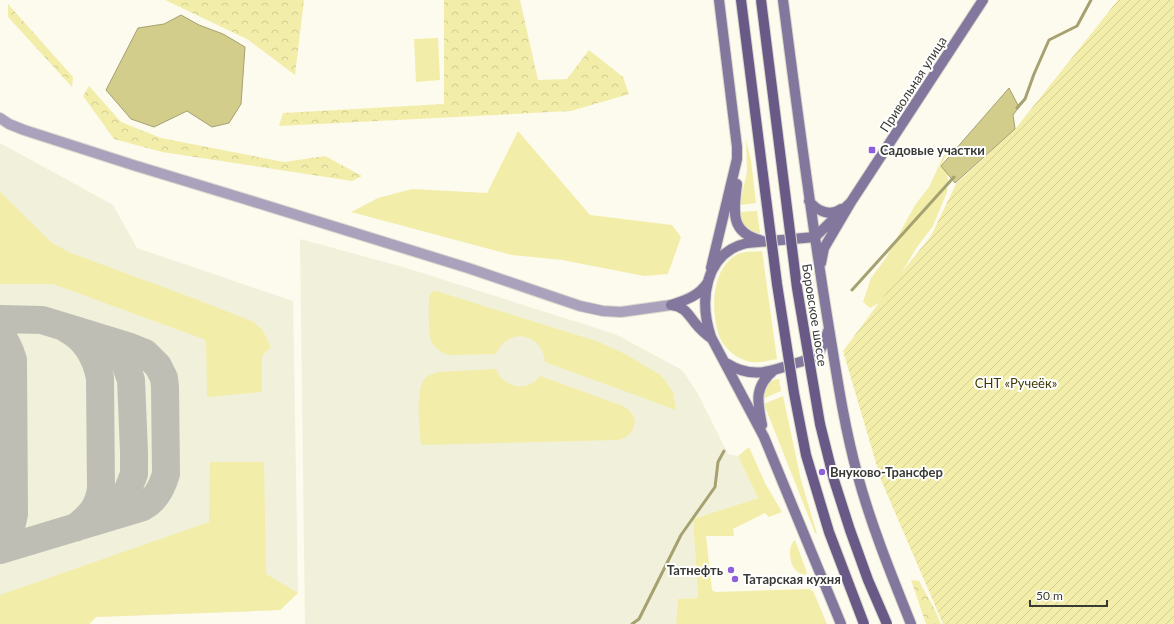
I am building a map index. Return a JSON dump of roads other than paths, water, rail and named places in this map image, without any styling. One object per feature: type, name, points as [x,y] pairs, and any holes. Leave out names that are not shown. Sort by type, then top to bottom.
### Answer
[{"type":"main road","points":[[719,0],[739,175],[734,211],[738,225],[746,235],[768,242]]},
{"type":"main road","points":[[741,0],[777,284],[796,409],[810,472],[823,516],[864,624]]},
{"type":"main road","name":"Боровское шоссе","points":[[761,0],[797,288],[820,424],[834,480],[850,530],[868,580],[887,624]]},
{"type":"main road","points":[[783,0],[814,237],[842,412],[857,473],[876,537],[911,624]]},
{"type":"main road","name":"Привольная улица","points":[[851,202],[983,0]]},
{"type":"main road","points":[[737,159],[713,254],[706,297],[706,323],[713,340],[763,435],[841,624]]},
{"type":"main road","points":[[809,201],[816,208],[829,213],[836,212],[851,202]]},
{"type":"main road","points":[[671,305],[696,295],[703,289],[716,263],[728,250],[743,244],[814,237],[851,202]]},
{"type":"main road","points":[[821,281],[820,266],[822,253],[851,202]]},
{"type":"main road","points":[[788,240],[806,245],[817,255]]},
{"type":"main road","points":[[671,305],[679,306],[685,310],[697,326],[713,340]]},
{"type":"main road","points":[[726,363],[745,372],[757,373],[772,371],[814,356],[820,350],[829,329]]},
{"type":"main road","points":[[763,435],[758,395],[762,381],[772,371]]},
{"type":"street","points":[[0,118],[24,130],[468,268],[580,306],[621,312],[671,305]]},
{"type":"waterway","points":[[1017,108],[1025,99],[1049,40],[1077,26],[1091,0]]},
{"type":"waterway","points":[[852,290],[954,177]]},
{"type":"waterway","points":[[632,624],[639,619],[681,535],[715,487],[718,462],[724,451]]},
{"type":"place","name":"Садовые участки","points":[[872,150]]},
{"type":"place","name":"Внуково-Трансфер","points":[[822,472]]},
{"type":"place","name":"Татнефть","points":[[731,570]]},
{"type":"place","name":"Татарская кухня","points":[[735,579]]},
{"type":"park label","name":"СНТ «Ручеёк»","points":[[1016,383]]}]
